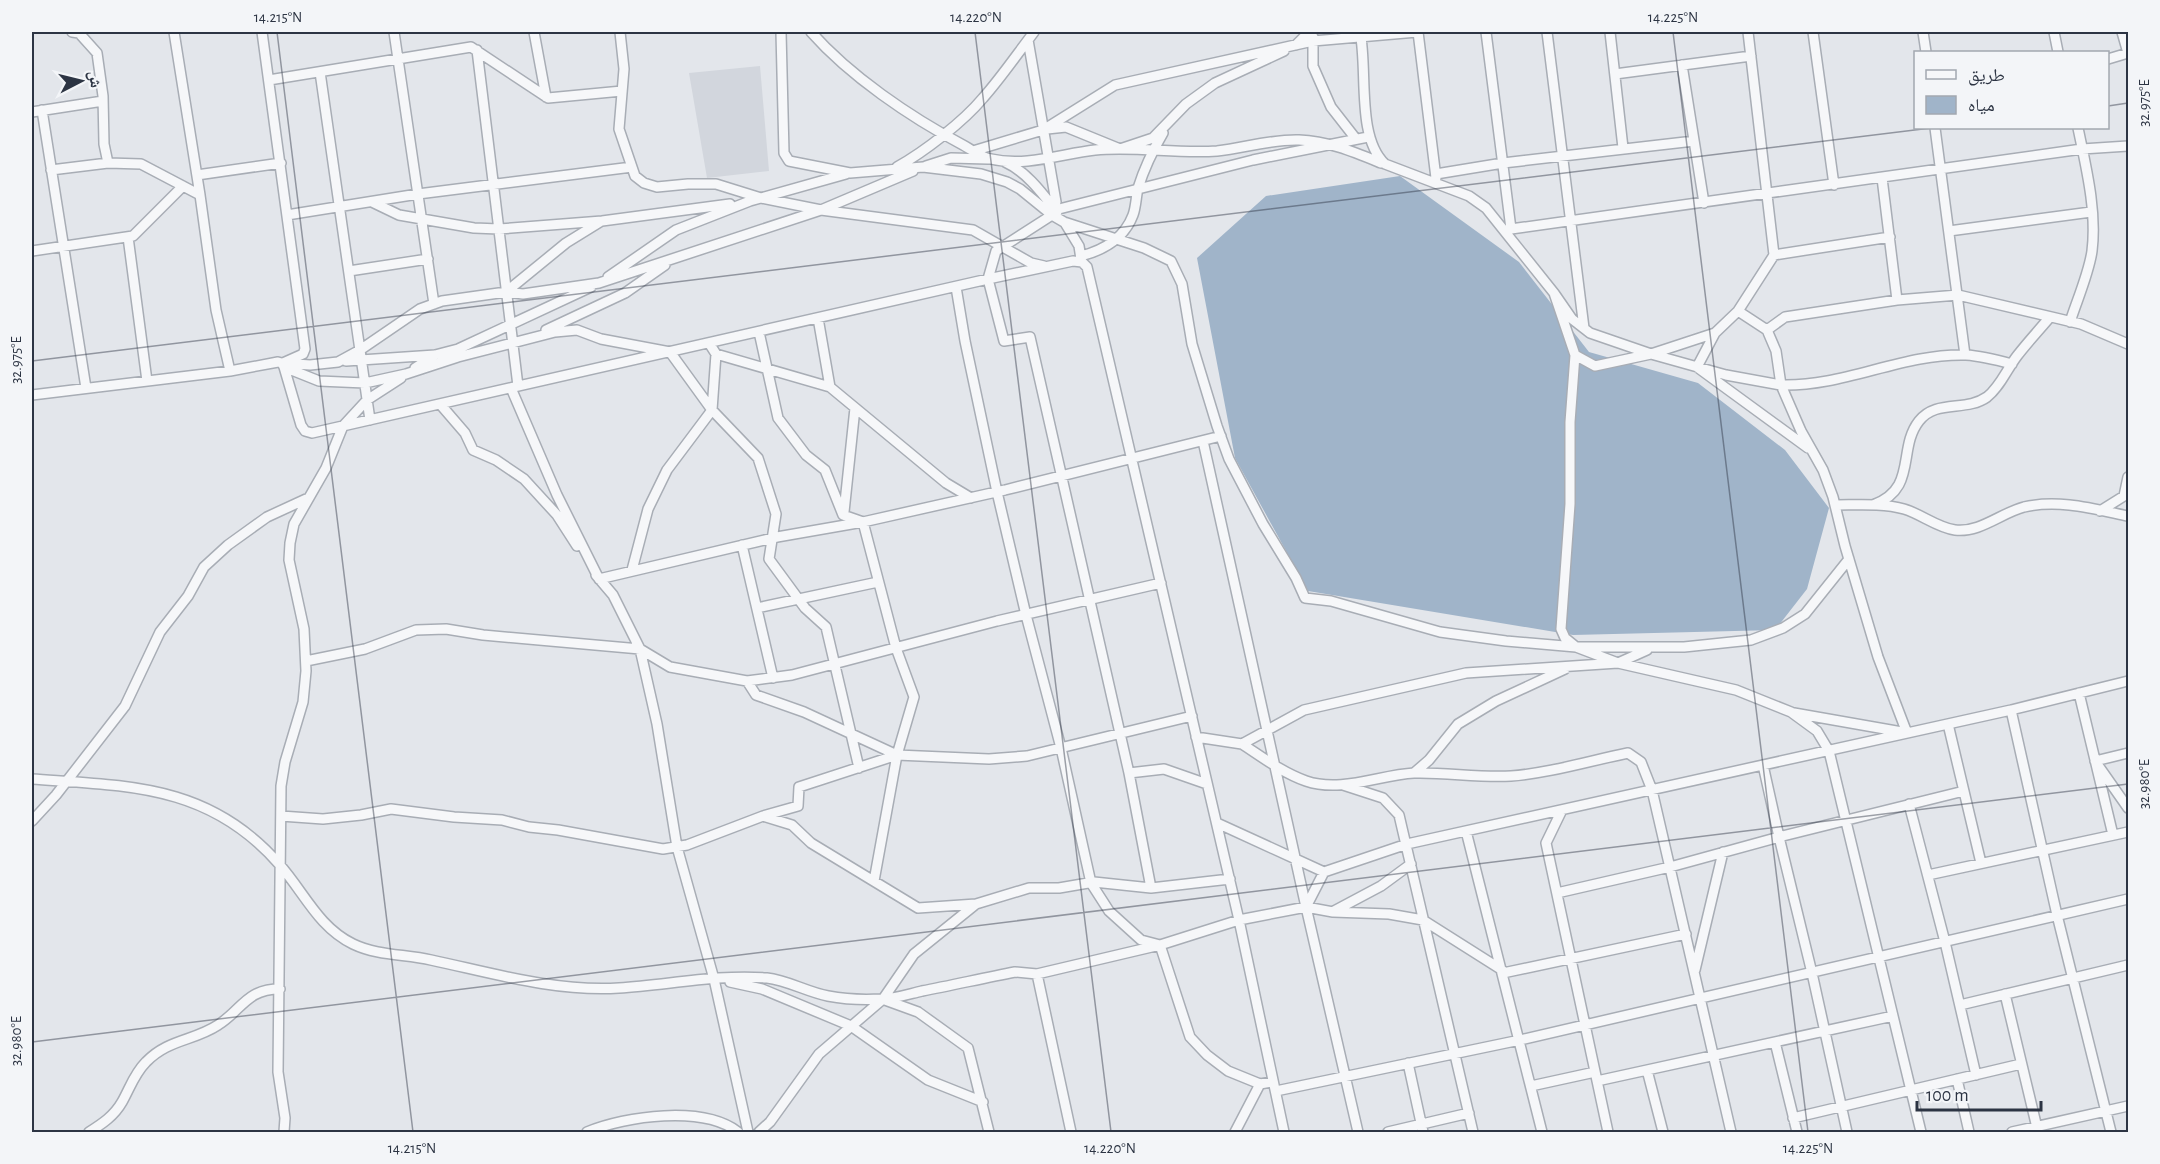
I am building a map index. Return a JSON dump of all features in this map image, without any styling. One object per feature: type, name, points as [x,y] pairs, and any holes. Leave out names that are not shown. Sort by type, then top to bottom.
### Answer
[{"type":"street","points":[[78,32],[97,53],[103,101],[104,144],[108,163]]},
{"type":"street","points":[[174,32],[216,310],[230,371]]},
{"type":"street","points":[[262,32],[305,350],[303,354],[283,365]]},
{"type":"street","points":[[394,32],[434,304]]},
{"type":"street","points":[[534,32],[546,96]]},
{"type":"street","points":[[620,32],[624,69],[619,129],[635,176],[644,183],[657,187],[716,184],[761,198],[821,210],[973,230],[1031,263],[1047,267]]},
{"type":"street","points":[[781,32],[784,153],[789,161],[850,173]]},
{"type":"street","points":[[811,32],[826,49],[895,104],[943,135],[988,159]]},
{"type":"street","points":[[973,151],[1043,129],[1066,127],[1120,149],[1153,138],[1186,104],[1215,83],[1272,58],[1311,35],[1417,32],[1436,178]]},
{"type":"street","points":[[1486,32],[1503,163],[1508,230]]},
{"type":"street","points":[[1546,32],[1584,328]]},
{"type":"street","points":[[1610,32],[1623,148]]},
{"type":"street","points":[[1697,367],[1714,333],[1738,311],[1774,255],[1748,32]]},
{"type":"street","points":[[1813,32],[1833,185]]},
{"type":"street","points":[[1923,32],[1926,51]]},
{"type":"street","points":[[2054,32],[2058,51]]},
{"type":"street","points":[[2109,59],[2128,53],[2122,32]]},
{"type":"street","points":[[1361,34],[1368,137],[1376,156],[1385,164]]},
{"type":"street","points":[[1311,35],[1313,66],[1331,107],[1356,139]]},
{"type":"street","points":[[892,170],[910,160],[943,135],[982,100],[1031,36]]},
{"type":"street","points":[[1031,36],[1043,129],[1056,202],[1054,213]]},
{"type":"street","points":[[1043,129],[1115,86],[1296,45]]},
{"type":"street","points":[[269,80],[471,47],[546,96],[622,91]]},
{"type":"street","points":[[477,50],[510,325],[517,343],[514,387],[557,495],[599,579]]},
{"type":"street","points":[[1615,74],[1751,56]]},
{"type":"street","points":[[1682,65],[1704,203]]},
{"type":"street","points":[[320,72],[370,420]]},
{"type":"street","points":[[86,388],[51,170],[37,111],[103,101]]},
{"type":"street","points":[[283,365],[301,425],[305,431],[312,433],[1081,259],[1117,240],[1133,215],[1138,189],[1152,151],[1167,126]]},
{"type":"street","points":[[1935,129],[1965,355]]},
{"type":"street","points":[[2070,322],[2092,253],[2091,212],[2078,129]]},
{"type":"street","points":[[1151,888],[1129,773],[1118,734],[1030,337],[1004,341],[988,279],[996,251],[1054,213],[1253,160],[1368,137]]},
{"type":"street","points":[[361,354],[435,355],[458,349],[599,283],[821,210],[923,167],[951,158],[1002,161],[1048,158],[1095,150],[1217,150],[1298,140],[1333,144],[1385,164],[1436,178],[1469,196],[1486,208],[1508,230],[1572,319],[1590,333],[1651,354],[1726,375],[1781,385],[1813,383],[1900,364],[1965,355],[2012,364]]},
{"type":"street","points":[[1436,178],[1503,163],[1694,141]]},
{"type":"street","points":[[1508,230],[2082,149],[2128,146]]},
{"type":"street","points":[[1002,161],[1016,167],[1031,181],[1054,213]]},
{"type":"street","points":[[51,170],[108,163],[141,164],[200,195]]},
{"type":"street","points":[[197,175],[281,163]]},
{"type":"street","points":[[287,215],[418,194],[632,167]]},
{"type":"street","points":[[283,365],[338,362],[361,354],[420,309],[434,304],[506,292],[523,294],[599,283],[676,230],[750,201],[850,173],[923,167],[981,174],[1008,182],[1054,213],[1064,222],[1079,246],[1081,259],[1087,267],[1230,879],[1284,1132]]},
{"type":"street","points":[[1882,178],[1898,300]]},
{"type":"street","points":[[32,251],[133,236],[183,186]]},
{"type":"street","points":[[372,202],[399,215],[474,228],[499,229],[602,221],[750,201]]},
{"type":"street","points":[[1949,231],[2091,212]]},
{"type":"street","points":[[506,292],[566,243],[602,221]]},
{"type":"street","points":[[1064,222],[1144,248],[1171,261],[1182,284],[1192,344],[1229,459],[1305,598],[1331,601],[1440,632],[1576,647],[1652,648],[1751,640],[1783,628],[1805,614],[1849,559]]},
{"type":"street","points":[[128,237],[147,381]]},
{"type":"street","points":[[1774,255],[1890,237]]},
{"type":"street","points":[[349,270],[428,259]]},
{"type":"street","points":[[517,343],[625,293],[672,260]]},
{"type":"street","points":[[956,287],[997,492],[1061,748],[1091,883],[1109,911],[1142,940],[1160,945]]},
{"type":"street","points":[[1554,293],[1575,355],[1570,422],[1570,504],[1560,615],[1560,628],[1565,638],[1576,647],[1618,663],[1736,690],[1791,712],[1907,733]]},
{"type":"street","points":[[1767,330],[1785,317],[1898,300],[1958,295],[2081,324],[2128,344]]},
{"type":"street","points":[[1738,311],[1767,330],[1776,351],[1781,385],[1801,431],[1823,470],[1836,506],[1878,657],[1907,733]]},
{"type":"street","points":[[1872,506],[1884,500],[1898,486],[1904,475],[1913,433],[1923,416],[1941,407],[1983,399],[1992,392],[2050,317]]},
{"type":"street","points":[[818,318],[830,387]]},
{"type":"street","points":[[32,395],[230,371],[278,362],[318,381],[365,383],[406,374],[458,357],[555,332],[577,330],[601,339],[670,352],[712,410],[758,458],[776,514],[769,559],[805,608],[826,627],[859,768]]},
{"type":"street","points":[[759,332],[778,418],[806,455],[825,470],[843,515],[863,522]]},
{"type":"street","points":[[1575,355],[1595,366],[1651,354],[1714,333]]},
{"type":"street","points":[[632,570],[648,509],[667,470],[712,410],[716,354],[709,343]]},
{"type":"street","points":[[716,354],[830,387],[946,483],[971,498]]},
{"type":"street","points":[[284,1132],[285,1118],[278,1072],[281,816],[283,774],[303,702],[306,661],[304,629],[290,569],[289,552],[294,524],[326,468],[343,426],[367,400],[435,355]]},
{"type":"street","points":[[1697,367],[1812,451]]},
{"type":"street","points":[[440,404],[465,433],[473,450],[496,460],[524,479],[557,515],[599,579],[613,595],[640,649],[657,724],[677,847],[714,979],[748,1132]]},
{"type":"street","points":[[843,515],[855,408]]},
{"type":"street","points":[[599,579],[772,538],[863,522],[971,498],[1221,436]]},
{"type":"street","points":[[1203,441],[1358,1132]]},
{"type":"street","points":[[2100,510],[2124,496],[2128,477]]},
{"type":"street","points":[[32,821],[125,706],[160,632],[188,596],[204,567],[228,545],[267,517],[309,498]]},
{"type":"street","points":[[1836,506],[1904,509],[1953,531],[1977,527],[2014,510],[2030,506],[2070,505],[2128,516]]},
{"type":"street","points":[[863,522],[896,648],[914,698],[897,755],[874,881]]},
{"type":"street","points":[[742,545],[773,678]]},
{"type":"street","points":[[757,608],[878,582]]},
{"type":"street","points":[[306,661],[365,649],[416,630],[446,628],[483,635],[640,649],[670,667],[747,681],[792,675],[1161,583]]},
{"type":"street","points":[[1242,744],[1304,710],[1466,673],[1618,663],[1652,648]]},
{"type":"street","points":[[1414,773],[1429,760],[1458,724],[1496,701],[1571,666]]},
{"type":"street","points":[[747,681],[756,695],[804,712],[897,755]]},
{"type":"street","points":[[1306,907],[1324,872],[1407,844],[2012,710],[2128,681]]},
{"type":"street","points":[[2079,693],[2112,835]]},
{"type":"street","points":[[2012,710],[2057,915],[2111,1132]]},
{"type":"street","points":[[1791,712],[1817,731],[1829,751],[1921,1132]]},
{"type":"street","points":[[281,816],[323,819],[391,809],[454,818],[502,820],[529,827],[663,849],[677,847],[798,806],[798,787],[897,755],[989,759],[1027,756],[1192,716]]},
{"type":"street","points":[[1948,724],[1981,863]]},
{"type":"street","points":[[1196,737],[1242,744],[1306,781],[1324,784],[1343,785],[1414,773],[1510,776],[1548,771],[1628,753],[1641,762],[1652,790],[1731,1132]]},
{"type":"street","points":[[2095,761],[2128,753]]},
{"type":"street","points":[[2095,761],[2128,808]]},
{"type":"street","points":[[1762,765],[1812,973],[1846,1132]]},
{"type":"street","points":[[1129,773],[1164,769],[1207,784]]},
{"type":"street","points":[[32,779],[130,786],[160,791],[188,801],[217,814],[244,832],[280,865],[310,907],[342,938],[371,951],[426,958],[552,985],[618,988],[714,979],[769,978],[829,996],[883,999],[1015,972],[1037,974],[1160,945],[1239,920],[1306,907],[1333,912],[1389,915],[1423,920],[1502,971],[1686,934]]},
{"type":"street","points":[[1343,785],[1383,798],[1399,815],[1473,1132]]},
{"type":"street","points":[[1557,893],[1670,867],[1845,819],[1964,791]]},
{"type":"street","points":[[1909,804],[1945,942],[1976,1075]]},
{"type":"street","points":[[1562,810],[1546,843],[1608,1132]]},
{"type":"street","points":[[763,816],[792,825],[811,843],[918,908],[976,904],[1029,888],[1059,888],[1091,883],[1151,888],[1230,879]]},
{"type":"street","points":[[1216,823],[1324,872]]},
{"type":"street","points":[[1466,831],[1542,1132]]},
{"type":"street","points":[[1928,875],[2128,832]]},
{"type":"street","points":[[1695,972],[1723,852]]},
{"type":"street","points":[[1333,912],[1381,886],[1411,864]]},
{"type":"street","points":[[1160,945],[1190,1037],[1207,1055],[1228,1071],[1260,1084],[1274,1086],[1345,1076],[1520,1040],[2128,899]]},
{"type":"street","points":[[759,1132],[770,1122],[819,1054],[883,999],[914,954],[976,904]]},
{"type":"street","points":[[1960,1005],[2128,965]]},
{"type":"street","points":[[1037,974],[1071,1132]]},
{"type":"street","points":[[714,979],[762,989],[851,1026],[928,1080],[982,1102]]},
{"type":"street","points":[[89,1132],[103,1124],[114,1113],[123,1101],[133,1078],[154,1054],[173,1043],[206,1032],[220,1024],[250,996],[265,990],[280,989]]},
{"type":"street","points":[[2005,994],[2037,1130]]},
{"type":"street","points":[[883,999],[918,1012],[968,1048],[989,1132]]},
{"type":"street","points":[[1531,1086],[1647,1070],[1893,1016]]},
{"type":"street","points":[[1775,1042],[1797,1132]]},
{"type":"street","points":[[1408,1064],[1422,1129]]},
{"type":"street","points":[[1793,1118],[2021,1064]]},
{"type":"street","points":[[1647,1070],[1663,1132]]},
{"type":"street","points":[[1957,1079],[1969,1132]]},
{"type":"street","points":[[1235,1132],[1260,1084]]},
{"type":"street","points":[[2012,1132],[2037,1130],[2128,1106]]},
{"type":"street","points":[[1388,1132],[1422,1129],[1469,1113]]},
{"type":"street","points":[[587,1132],[643,1117],[682,1115],[729,1125],[738,1132]]},
{"type":"shaded area","points":[[760,66],[769,171],[707,178],[689,73]]},
{"type":"water","points":[[1400,176],[1519,262],[1589,352],[1698,383],[1785,450],[1829,508],[1807,589],[1775,630],[1573,635],[1308,591],[1235,458],[1197,258],[1266,196]]}]
